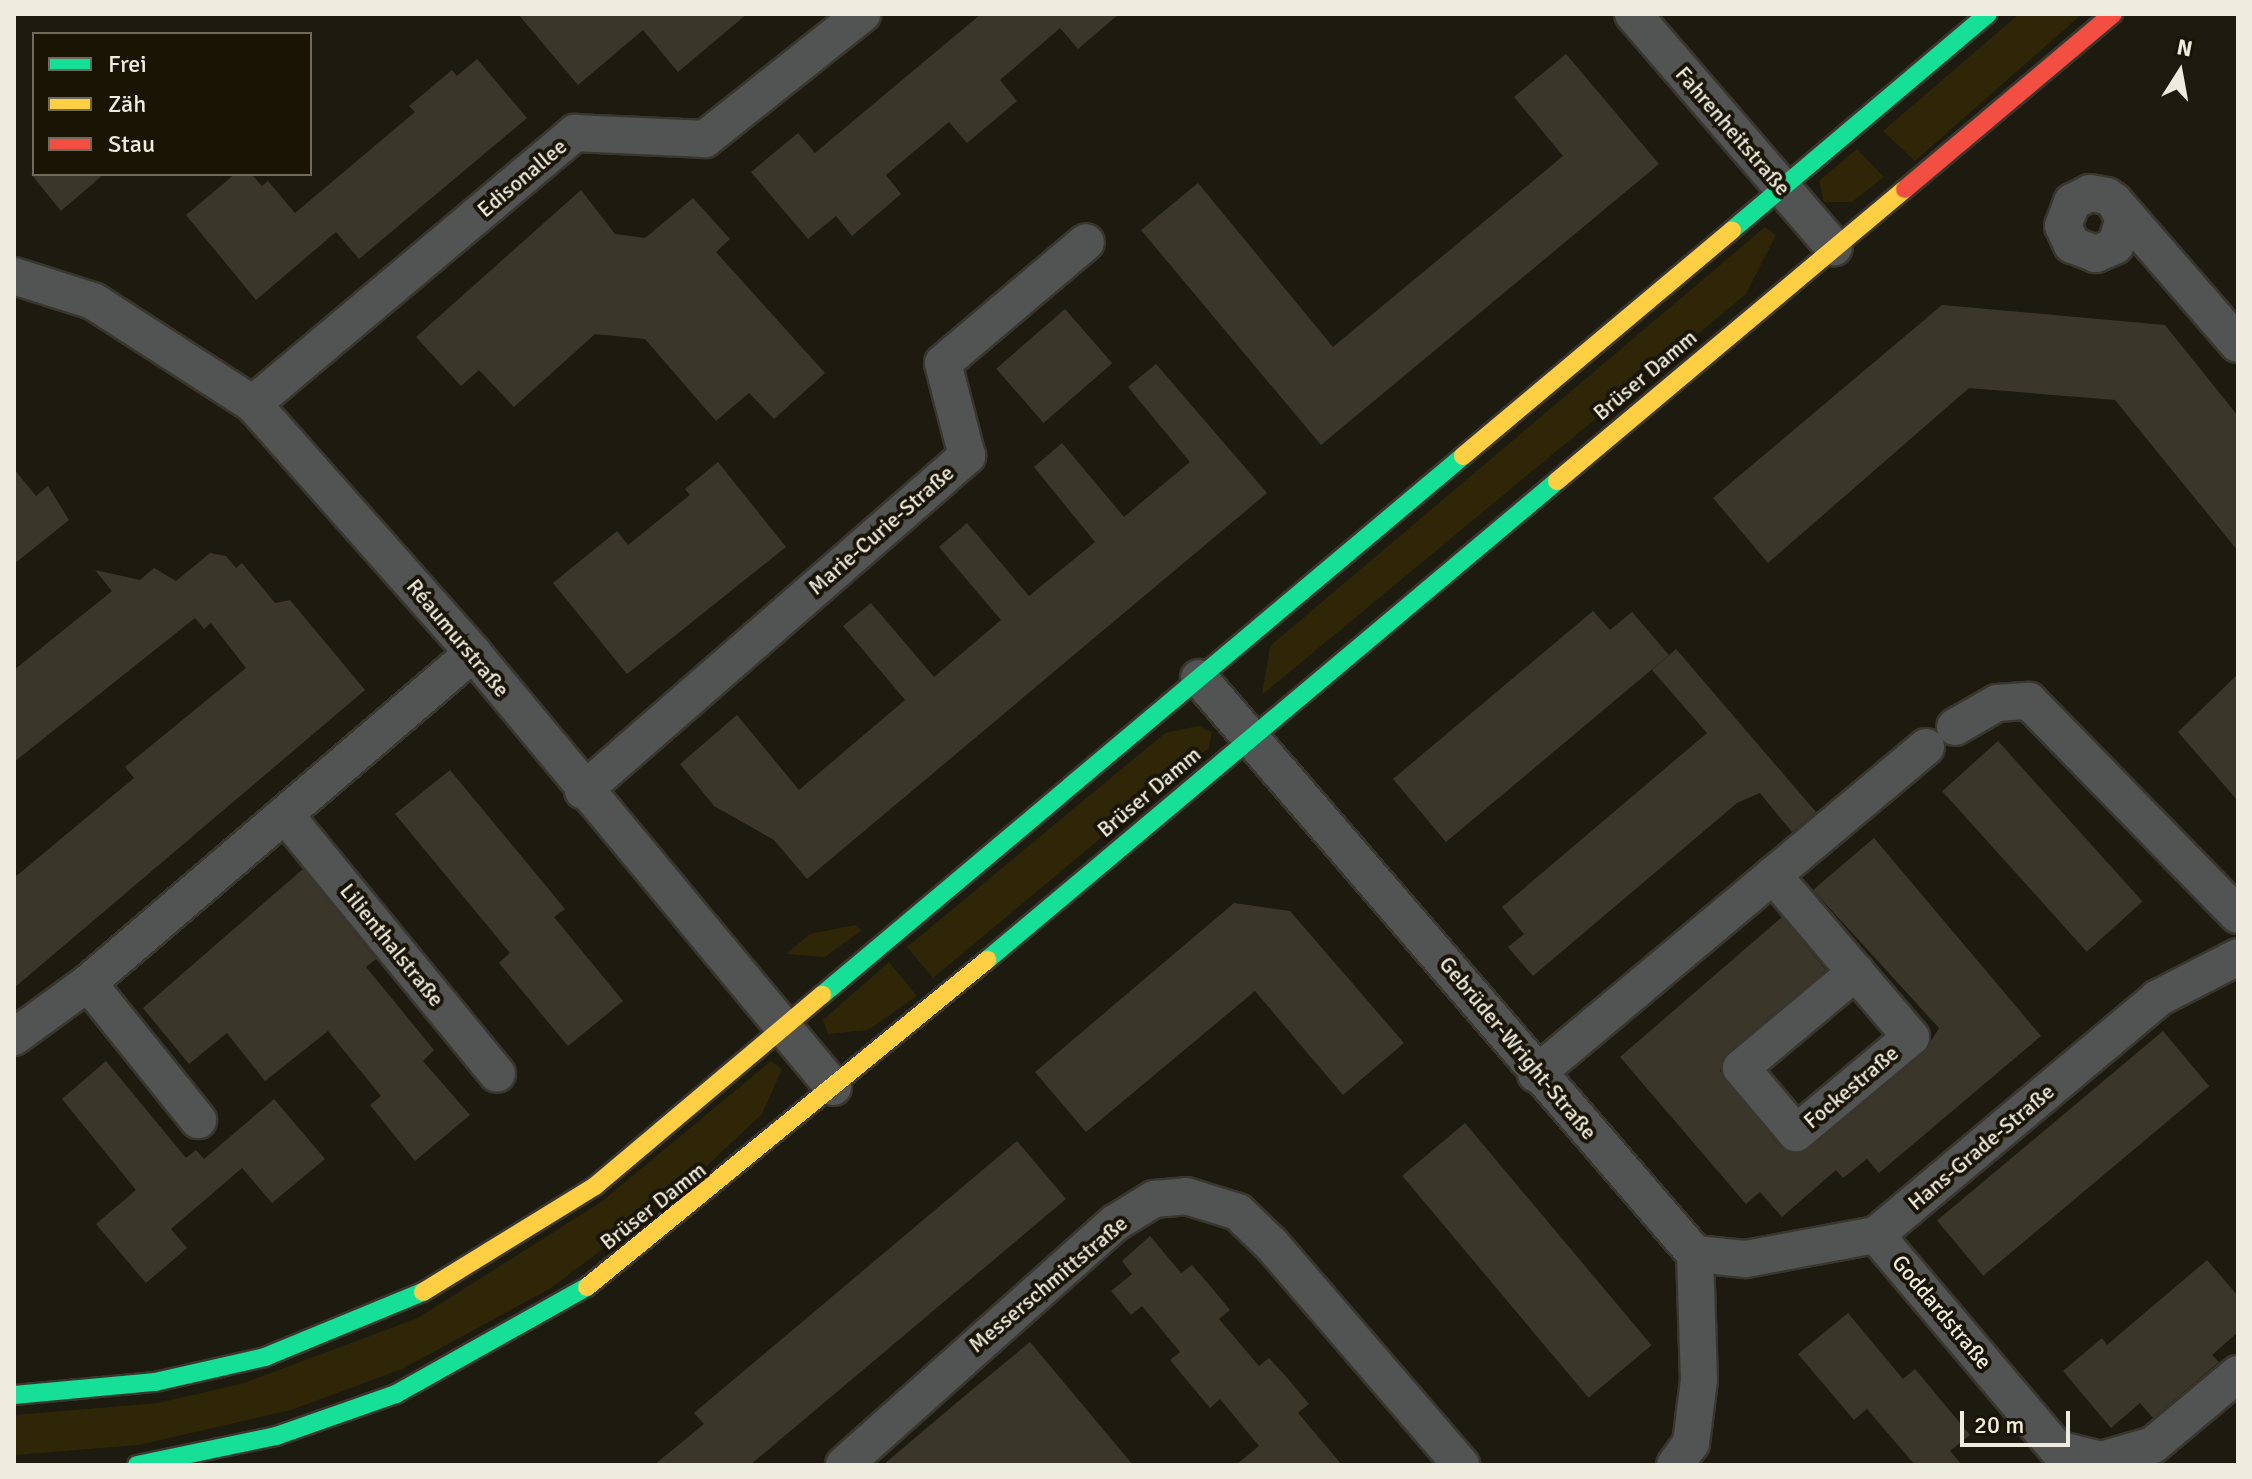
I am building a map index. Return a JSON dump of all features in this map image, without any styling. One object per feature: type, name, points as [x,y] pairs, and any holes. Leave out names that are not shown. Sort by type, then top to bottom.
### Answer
[{"type":"street","name":"Edisonallee","points":[[253,404],[575,133],[705,139],[862,14]]},
{"type":"street","name":"Fahrenheitstraße","points":[[1633,14],[1834,248]]},
{"type":"street","points":[[14,1395],[129,1386],[252,1360],[424,1292],[595,1186],[1988,14]]},
{"type":"street","name":"Brüser Damm","points":[[137,1465],[276,1436],[396,1394],[495,1345],[612,1269],[1251,738],[2113,14]]},
{"type":"street","points":[[2114,201],[2238,344]]},
{"type":"street","name":"Marie-Curie-Straße","points":[[583,791],[967,456],[943,363],[1086,242]]},
{"type":"street","name":"Réaumurstraße","points":[[14,276],[93,301],[182,352],[253,404],[473,653],[583,791],[785,1025],[833,1087]]},
{"type":"street","points":[[14,1037],[88,983],[473,653]]},
{"type":"street","name":"Gebrüder-Wright-Straße","points":[[1199,678],[1536,1074],[1695,1254]]},
{"type":"street","points":[[1536,1074],[1940,737],[1997,703],[2029,701],[2238,915]]},
{"type":"street","name":"Lilienthalstraße","points":[[286,816],[497,1074]]},
{"type":"street","name":"Fockestraße","points":[[1773,875],[1856,972],[1911,1037],[1796,1133],[1741,1068],[1856,972]]},
{"type":"street","name":"Hans-Grade-Straße","points":[[1695,1254],[1746,1259],[1876,1235],[2158,998],[2238,957]]},
{"type":"street","points":[[88,983],[198,1120]]},
{"type":"street","name":"Messerschmittstraße","points":[[844,1465],[1115,1223],[1154,1199],[1186,1196],[1238,1212],[1272,1245],[1461,1465]]},
{"type":"street","name":"Goddardstraße","points":[[1876,1235],[2057,1449],[2101,1460],[2153,1445],[2238,1374]]},
{"type":"street","points":[[1675,1465],[1691,1443],[1699,1380],[1695,1254]]},
{"type":"shaded area","points":[[2019,14],[2082,14],[1915,161],[1883,131]]},
{"type":"shaded area","points":[[1857,149],[1884,177],[1852,202],[1824,202],[1819,181]]},
{"type":"shaded area","points":[[1765,227],[1776,235],[1746,294],[1262,695],[1270,646]]},
{"type":"shaded area","points":[[1198,726],[1212,732],[1209,748],[933,978],[907,947],[1165,733]]},
{"type":"shaded area","points":[[855,925],[862,930],[825,957],[786,954],[810,934]]},
{"type":"shaded area","points":[[889,962],[917,996],[868,1030],[828,1034],[823,1020]]},
{"type":"shaded area","points":[[771,1061],[782,1069],[762,1114],[681,1190],[551,1288],[402,1369],[291,1410],[139,1445],[14,1455],[14,1415],[158,1403],[244,1383],[418,1318],[601,1202]]},
{"type":"building","points":[[518,14],[747,14],[678,72],[643,30],[578,85]]},
{"type":"building","points":[[981,14],[1119,14],[1078,49],[1060,28],[1000,80],[1017,101],[967,143],[949,122],[886,175],[901,194],[852,236],[836,216],[808,239],[751,172],[798,133],[815,153]]},
{"type":"building","points":[[1566,54],[1659,164],[1321,445],[1141,230],[1198,183],[1333,347],[1563,156],[1514,97]]},
{"type":"building","points":[[477,59],[527,118],[359,259],[336,232],[256,300],[186,215],[233,176],[253,176],[262,186],[268,181],[295,213],[415,112],[409,106],[452,70],[457,76]]},
{"type":"building","points":[[33,176],[102,176],[61,211]]},
{"type":"building","points":[[581,190],[615,234],[645,238],[693,198],[730,239],[716,252],[825,373],[774,419],[749,393],[716,421],[645,339],[595,334],[514,407],[479,370],[461,386],[416,337]]},
{"type":"building","points":[[1942,305],[2165,325],[2238,416],[2238,551],[2115,400],[1969,388],[1768,563],[1713,498]]},
{"type":"building","points":[[1065,309],[1112,363],[1044,423],[996,369]]},
{"type":"building","points":[[1156,364],[1267,493],[807,879],[774,840],[714,806],[680,764],[737,715],[799,790],[905,700],[843,626],[871,603],[934,677],[1001,620],[939,547],[967,523],[1029,596],[1095,542],[1034,467],[1062,443],[1124,517],[1190,462],[1128,387]]},
{"type":"building","points":[[718,462],[786,547],[627,674],[553,583],[617,531],[628,545],[690,495],[685,489]]},
{"type":"building","points":[[14,469],[36,496],[48,486],[69,520],[14,564]]},
{"type":"building","points":[[210,553],[226,556],[236,568],[242,563],[275,603],[290,600],[365,690],[14,988],[14,878],[134,778],[125,767],[246,668],[211,623],[204,629],[195,618],[14,762],[14,670],[112,591],[95,570],[140,580],[154,568],[176,581]]},
{"type":"building","points":[[1593,611],[1610,630],[1632,612],[1669,655],[1446,842],[1393,779]]},
{"type":"building","points":[[1676,649],[1816,812],[1792,832],[1760,793],[1737,803],[1533,976],[1508,947],[1524,934],[1502,907],[1707,733],[1652,670]]},
{"type":"building","points":[[2238,674],[2238,801],[2178,732]]},
{"type":"building","points":[[1998,741],[2143,902],[2087,952],[1942,791]]},
{"type":"building","points":[[450,770],[565,909],[554,917],[623,1001],[568,1046],[499,963],[510,953],[395,814]]},
{"type":"building","points":[[1874,838],[2041,1036],[1879,1173],[1867,1159],[1843,1178],[1836,1170],[1782,1217],[1760,1192],[1746,1204],[1620,1057],[1782,917],[1826,970],[1728,1052],[1720,1071],[1780,1147],[1809,1149],[1924,1053],[1939,1028],[1813,890]]},
{"type":"building","points":[[303,869],[376,959],[366,967],[434,1050],[423,1061],[470,1115],[415,1161],[370,1105],[381,1096],[328,1031],[265,1081],[227,1033],[189,1064],[143,1008]]},
{"type":"building","points":[[1234,903],[1290,911],[1404,1043],[1343,1095],[1255,991],[1086,1132],[1035,1072]]},
{"type":"building","points":[[2163,1031],[2209,1086],[1983,1276],[1937,1221]]},
{"type":"building","points":[[106,1061],[186,1158],[196,1150],[204,1159],[274,1099],[325,1159],[272,1203],[242,1168],[171,1229],[187,1248],[146,1283],[96,1224],[136,1190],[62,1099]]},
{"type":"building","points":[[1465,1123],[1651,1345],[1589,1398],[1402,1176]]},
{"type":"building","points":[[1017,1141],[1066,1199],[750,1465],[654,1465],[704,1424],[694,1413]]},
{"type":"building","points":[[1150,1236],[1181,1273],[1192,1265],[1211,1287],[1230,1310],[1219,1319],[1259,1366],[1269,1358],[1289,1380],[1309,1404],[1298,1413],[1342,1465],[1236,1465],[1259,1446],[1220,1399],[1210,1408],[1170,1360],[1180,1352],[1142,1306],[1131,1315],[1111,1291],[1132,1274],[1122,1261]]},
{"type":"building","points":[[2207,1260],[2238,1296],[2238,1332],[2212,1355],[2219,1362],[2153,1418],[2140,1403],[2111,1428],[2063,1371],[2102,1338],[2107,1345]]},
{"type":"building","points":[[1848,1313],[1903,1379],[1915,1369],[1970,1435],[1950,1451],[1962,1465],[1915,1465],[1867,1409],[1854,1420],[1798,1354]]},
{"type":"building","points":[[1030,1342],[1133,1465],[883,1465],[967,1394]]},
{"type":"traffic: fast","points":[[1732,230],[1988,14]]},
{"type":"traffic: fast","points":[[822,995],[1463,456]]},
{"type":"traffic: fast","points":[[987,960],[1557,481]]},
{"type":"traffic: fast","points":[[137,1465],[276,1436],[396,1394],[587,1287]]},
{"type":"traffic: fast","points":[[14,1395],[155,1382],[265,1357],[423,1292]]},
{"type":"traffic: slow","points":[[1557,481],[1905,189]]},
{"type":"traffic: slow","points":[[1463,456],[1732,230]]},
{"type":"traffic: slow","points":[[587,1287],[987,960]]},
{"type":"traffic: slow","points":[[423,1292],[595,1186],[822,995]]},
{"type":"traffic: jam","points":[[1905,189],[2113,14]]}]
